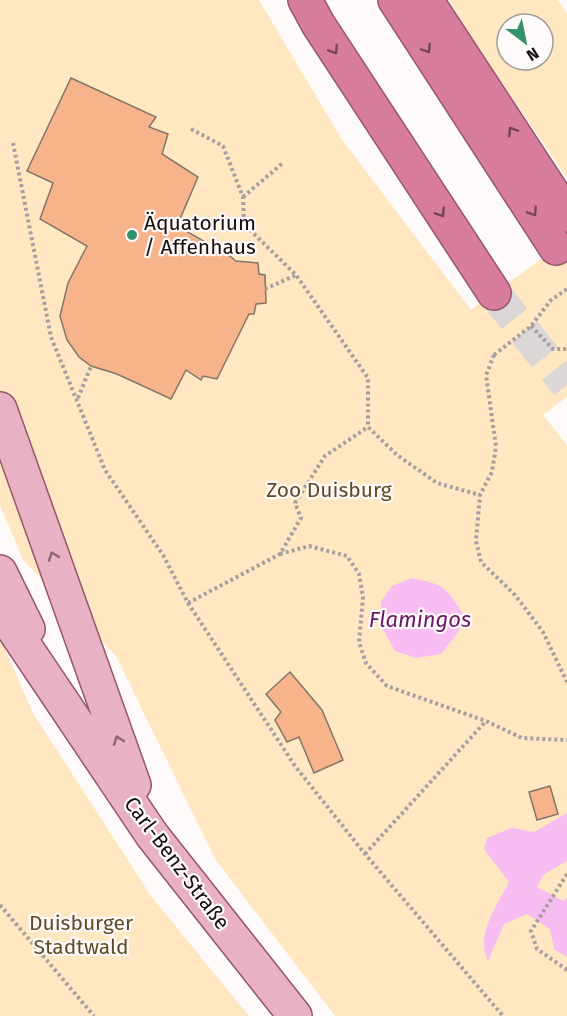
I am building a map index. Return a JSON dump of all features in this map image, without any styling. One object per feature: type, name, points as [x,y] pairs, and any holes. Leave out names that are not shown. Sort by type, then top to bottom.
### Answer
[{"type":"highway","points":[[304,0],[494,293]]},
{"type":"highway","points":[[395,0],[556,248]]},
{"type":"highway","points":[[426,0],[567,215]]},
{"type":"main road","points":[[0,409],[152,835]]},
{"type":"main road","name":"Carl-Benz-Straße","points":[[0,572],[66,705]]},
{"type":"main road","name":"Carl-Benz-Straße","points":[[0,609],[152,835],[295,1016]]},
{"type":"path","points":[[191,129],[223,146],[243,197],[244,224],[296,275],[368,378],[368,427],[396,455],[437,483],[480,495]]},
{"type":"path","points":[[13,143],[51,337],[105,471],[163,555],[188,603],[294,766],[364,854],[503,1016]]},
{"type":"path","points":[[243,197],[284,162]]},
{"type":"path","points":[[265,290],[296,275]]},
{"type":"path","points":[[567,289],[551,300],[531,326],[494,356],[486,375],[496,447],[492,472],[480,495],[476,541],[481,562],[515,595],[543,632],[567,682]]},
{"type":"path","points":[[531,326],[553,349],[567,350]]},
{"type":"path","points":[[77,399],[91,366]]},
{"type":"path","points":[[280,554],[301,518],[295,503],[325,456],[368,427]]},
{"type":"path","points":[[188,603],[280,554],[309,546],[347,556],[359,574],[363,597],[359,642],[366,663],[387,686],[486,721],[522,738],[567,740]]},
{"type":"path","points":[[364,854],[486,721]]},
{"type":"path","points":[[567,874],[531,931],[537,949],[567,970]]},
{"type":"path","points":[[0,905],[94,1016]]},
{"type":"green space","name":"Zoo Duisburg","points":[[0,0],[259,0],[341,138],[471,310],[567,240],[567,397],[543,415],[567,445],[567,1016],[335,1016],[215,859],[116,656],[23,560],[0,505]]},
{"type":"green space","points":[[449,0],[558,0],[567,13],[567,178],[470,36]]},
{"type":"green space","name":"Duisburger Stadtwald","points":[[0,637],[33,713],[151,896],[249,1016],[0,1016]]},
{"type":"water","name":"Flamingos","points":[[412,578],[443,588],[463,614],[459,631],[441,654],[416,658],[395,651],[383,629],[381,602],[392,586]]},
{"type":"water","points":[[567,813],[567,861],[543,875],[537,887],[563,901],[567,898],[567,957],[554,949],[550,929],[527,914],[504,924],[488,961],[484,941],[486,930],[509,882],[484,849],[487,838],[511,828],[534,832]]},
{"type":"building","name":"Äquatorium / Affenhaus","points":[[71,78],[156,117],[149,127],[168,134],[162,154],[198,177],[177,226],[236,261],[258,263],[259,274],[265,275],[266,303],[256,304],[254,314],[249,314],[217,379],[203,376],[201,380],[186,370],[171,399],[117,374],[91,366],[79,357],[67,340],[60,316],[68,283],[87,246],[40,219],[53,183],[27,171]]},
{"type":"building","points":[[290,672],[322,710],[343,760],[314,773],[299,737],[287,742],[275,720],[281,712],[266,694]]},
{"type":"building","points":[[550,786],[558,814],[537,820],[529,792]]},
{"type":"tunnel","points":[[494,293],[567,385]]},
{"type":"place","name":"Äquatorium / Affenhaus","points":[[132,235]]}]
